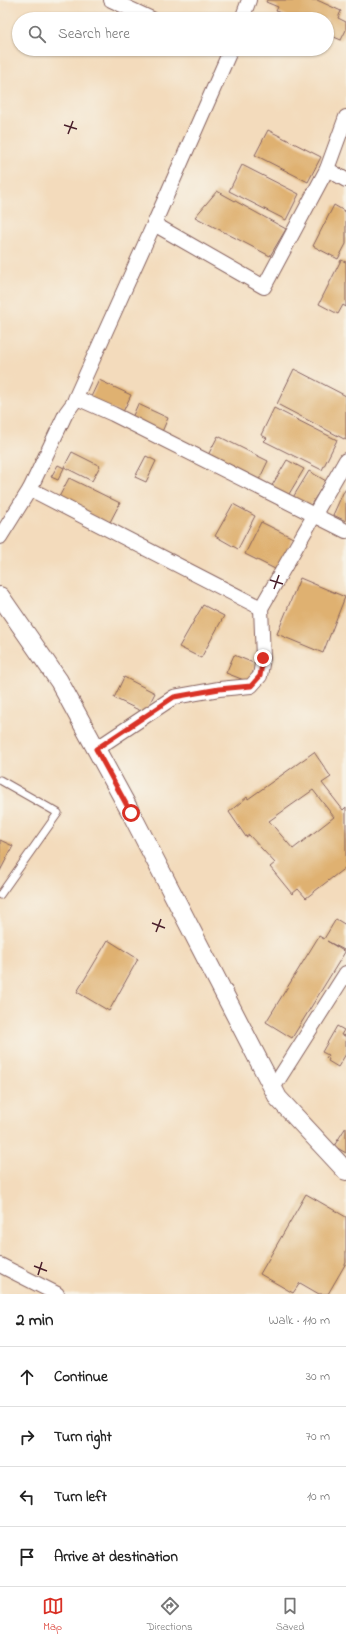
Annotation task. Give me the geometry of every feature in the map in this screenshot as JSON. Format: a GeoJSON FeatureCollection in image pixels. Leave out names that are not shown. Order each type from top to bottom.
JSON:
{"type":"FeatureCollection","features":[{"type":"Feature","properties":{"kind":"street"},"geometry":{"type":"LineString","coordinates":[[111,0],[137,12]]}},
{"type":"Feature","properties":{"kind":"street"},"geometry":{"type":"LineString","coordinates":[[245,12],[249,0]]}},
{"type":"Feature","properties":{"kind":"street"},"geometry":{"type":"LineString","coordinates":[[0,537],[30,490],[66,413],[75,399],[154,224],[224,56]]}},
{"type":"Feature","properties":{"kind":"street"},"geometry":{"type":"LineString","coordinates":[[154,224],[264,287],[327,169],[346,117]]}},
{"type":"Feature","properties":{"kind":"street"},"geometry":{"type":"LineString","coordinates":[[327,169],[346,180]]}},
{"type":"Feature","properties":{"kind":"street"},"geometry":{"type":"LineString","coordinates":[[75,399],[77,398],[113,414],[346,531]]}},
{"type":"Feature","properties":{"kind":"street"},"geometry":{"type":"LineString","coordinates":[[96,749],[174,697],[219,689],[251,686],[260,676],[263,658],[261,608],[346,460]]}},
{"type":"Feature","properties":{"kind":"street"},"geometry":{"type":"LineString","coordinates":[[30,490],[261,608]]}},
{"type":"Feature","properties":{"kind":"street"},"geometry":{"type":"LineString","coordinates":[[0,596],[8,613],[59,681],[131,813],[278,1098],[346,1171]]}},
{"type":"Feature","properties":{"kind":"street"},"geometry":{"type":"LineString","coordinates":[[273,1088],[346,973]]}},
{"type":"Feature","properties":{"kind":"street"},"geometry":{"type":"LineString","coordinates":[[0,1265],[57,1294]]}},
{"type":"Feature","properties":{"kind":"lane"},"geometry":{"type":"LineString","coordinates":[[0,780],[58,813],[0,895]]}},
{"type":"Feature","properties":{"kind":"building"},"geometry":{"type":"Polygon","coordinates":[[[267,0],[317,0],[341,11],[338,18],[346,22],[346,30],[341,40],[334,37],[334,12],[278,12],[276,11],[278,7],[266,2],[267,0]]]}},
{"type":"Feature","properties":{"kind":"building"},"geometry":{"type":"Polygon","coordinates":[[[268,130],[321,157],[308,182],[255,155],[268,130]]]}},
{"type":"Feature","properties":{"kind":"building"},"geometry":{"type":"Polygon","coordinates":[[[242,165],[299,194],[286,220],[229,191],[242,165]]]}},
{"type":"Feature","properties":{"kind":"building"},"geometry":{"type":"Polygon","coordinates":[[[217,191],[286,229],[270,256],[195,217],[217,191]]]}},
{"type":"Feature","properties":{"kind":"building"},"geometry":{"type":"Polygon","coordinates":[[[334,205],[346,212],[346,244],[338,259],[313,246],[334,205]]]}},
{"type":"Feature","properties":{"kind":"building"},"geometry":{"type":"Polygon","coordinates":[[[341,260],[346,262],[346,307],[343,305],[338,314],[319,304],[341,260]]]}},
{"type":"Feature","properties":{"kind":"building"},"geometry":{"type":"Polygon","coordinates":[[[294,369],[346,396],[346,440],[277,404],[294,369]]]}},
{"type":"Feature","properties":{"kind":"building"},"geometry":{"type":"Polygon","coordinates":[[[99,380],[131,395],[122,414],[90,399],[99,380]]]}},
{"type":"Feature","properties":{"kind":"building"},"geometry":{"type":"Polygon","coordinates":[[[138,404],[168,418],[161,434],[131,420],[138,404]]]}},
{"type":"Feature","properties":{"kind":"building"},"geometry":{"type":"Polygon","coordinates":[[[274,408],[337,440],[322,470],[264,441],[267,438],[261,435],[274,408]]]}},
{"type":"Feature","properties":{"kind":"building"},"geometry":{"type":"Polygon","coordinates":[[[218,436],[268,461],[258,482],[207,457],[218,436]]]}},
{"type":"Feature","properties":{"kind":"building"},"geometry":{"type":"Polygon","coordinates":[[[72,452],[100,466],[92,481],[64,467],[72,452]]]}},
{"type":"Feature","properties":{"kind":"building"},"geometry":{"type":"Polygon","coordinates":[[[146,456],[156,461],[146,482],[135,477],[146,456]]]}},
{"type":"Feature","properties":{"kind":"building"},"geometry":{"type":"Polygon","coordinates":[[[287,460],[304,469],[286,499],[270,489],[287,460]]]}},
{"type":"Feature","properties":{"kind":"building"},"geometry":{"type":"Polygon","coordinates":[[[58,465],[64,468],[58,480],[51,477],[58,465]]]}},
{"type":"Feature","properties":{"kind":"building"},"geometry":{"type":"Polygon","coordinates":[[[309,471],[326,481],[308,509],[292,499],[309,471]]]}},
{"type":"Feature","properties":{"kind":"building"},"geometry":{"type":"Polygon","coordinates":[[[69,478],[120,503],[109,524],[58,499],[69,478]]]}},
{"type":"Feature","properties":{"kind":"building"},"geometry":{"type":"Polygon","coordinates":[[[346,489],[346,521],[333,515],[346,489]]]}},
{"type":"Feature","properties":{"kind":"building"},"geometry":{"type":"Polygon","coordinates":[[[233,504],[255,516],[238,549],[215,536],[233,504]]]}},
{"type":"Feature","properties":{"kind":"building"},"geometry":{"type":"Polygon","coordinates":[[[261,522],[293,538],[277,570],[245,554],[261,522]]]}},
{"type":"Feature","properties":{"kind":"building"},"geometry":{"type":"Polygon","coordinates":[[[300,578],[345,597],[323,653],[277,634],[300,578]]]}},
{"type":"Feature","properties":{"kind":"building"},"geometry":{"type":"Polygon","coordinates":[[[203,605],[224,616],[201,658],[179,647],[203,605]]]}},
{"type":"Feature","properties":{"kind":"building"},"geometry":{"type":"Polygon","coordinates":[[[234,655],[256,664],[249,682],[226,673],[234,655]]]}},
{"type":"Feature","properties":{"kind":"building"},"geometry":{"type":"Polygon","coordinates":[[[124,677],[155,693],[145,713],[114,698],[124,677]]]}},
{"type":"Feature","properties":{"kind":"building"},"geometry":{"type":"Polygon","coordinates":[[[314,752],[331,777],[322,783],[343,810],[346,807],[346,867],[306,898],[298,889],[292,894],[270,867],[275,863],[249,835],[246,837],[229,812],[247,797],[248,799],[314,752]],[[313,790],[269,821],[293,849],[334,817],[313,790]]]}},
{"type":"Feature","properties":{"kind":"building"},"geometry":{"type":"Polygon","coordinates":[[[0,840],[13,846],[0,871],[0,840]]]}},
{"type":"Feature","properties":{"kind":"building"},"geometry":{"type":"Polygon","coordinates":[[[336,919],[346,925],[346,951],[327,941],[345,952],[292,1038],[266,1022],[319,936],[324,939],[336,919]]]}},
{"type":"Feature","properties":{"kind":"building"},"geometry":{"type":"Polygon","coordinates":[[[108,940],[138,959],[109,1011],[77,992],[108,940]]]}},
{"type":"Feature","properties":{"kind":"building"},"geometry":{"type":"Polygon","coordinates":[[[337,1026],[344,1030],[341,1035],[345,1036],[346,1034],[346,1054],[338,1067],[328,1061],[329,1059],[326,1058],[328,1055],[322,1052],[337,1026]]]}},
{"type":"Feature","properties":{"kind":"building"},"geometry":{"type":"Polygon","coordinates":[[[346,1127],[346,1153],[334,1146],[346,1127]]]}},
{"type":"Feature","properties":{"kind":"building"},"geometry":{"type":"Polygon","coordinates":[[[306,1194],[346,1217],[346,1263],[328,1294],[319,1294],[300,1283],[293,1293],[260,1274],[306,1194]]]}},
{"type":"Feature","properties":{"kind":"route"},"geometry":{"type":"LineString","coordinates":[[131,813],[96,749],[174,697],[219,689],[251,686],[260,676],[263,658]]}}]}
